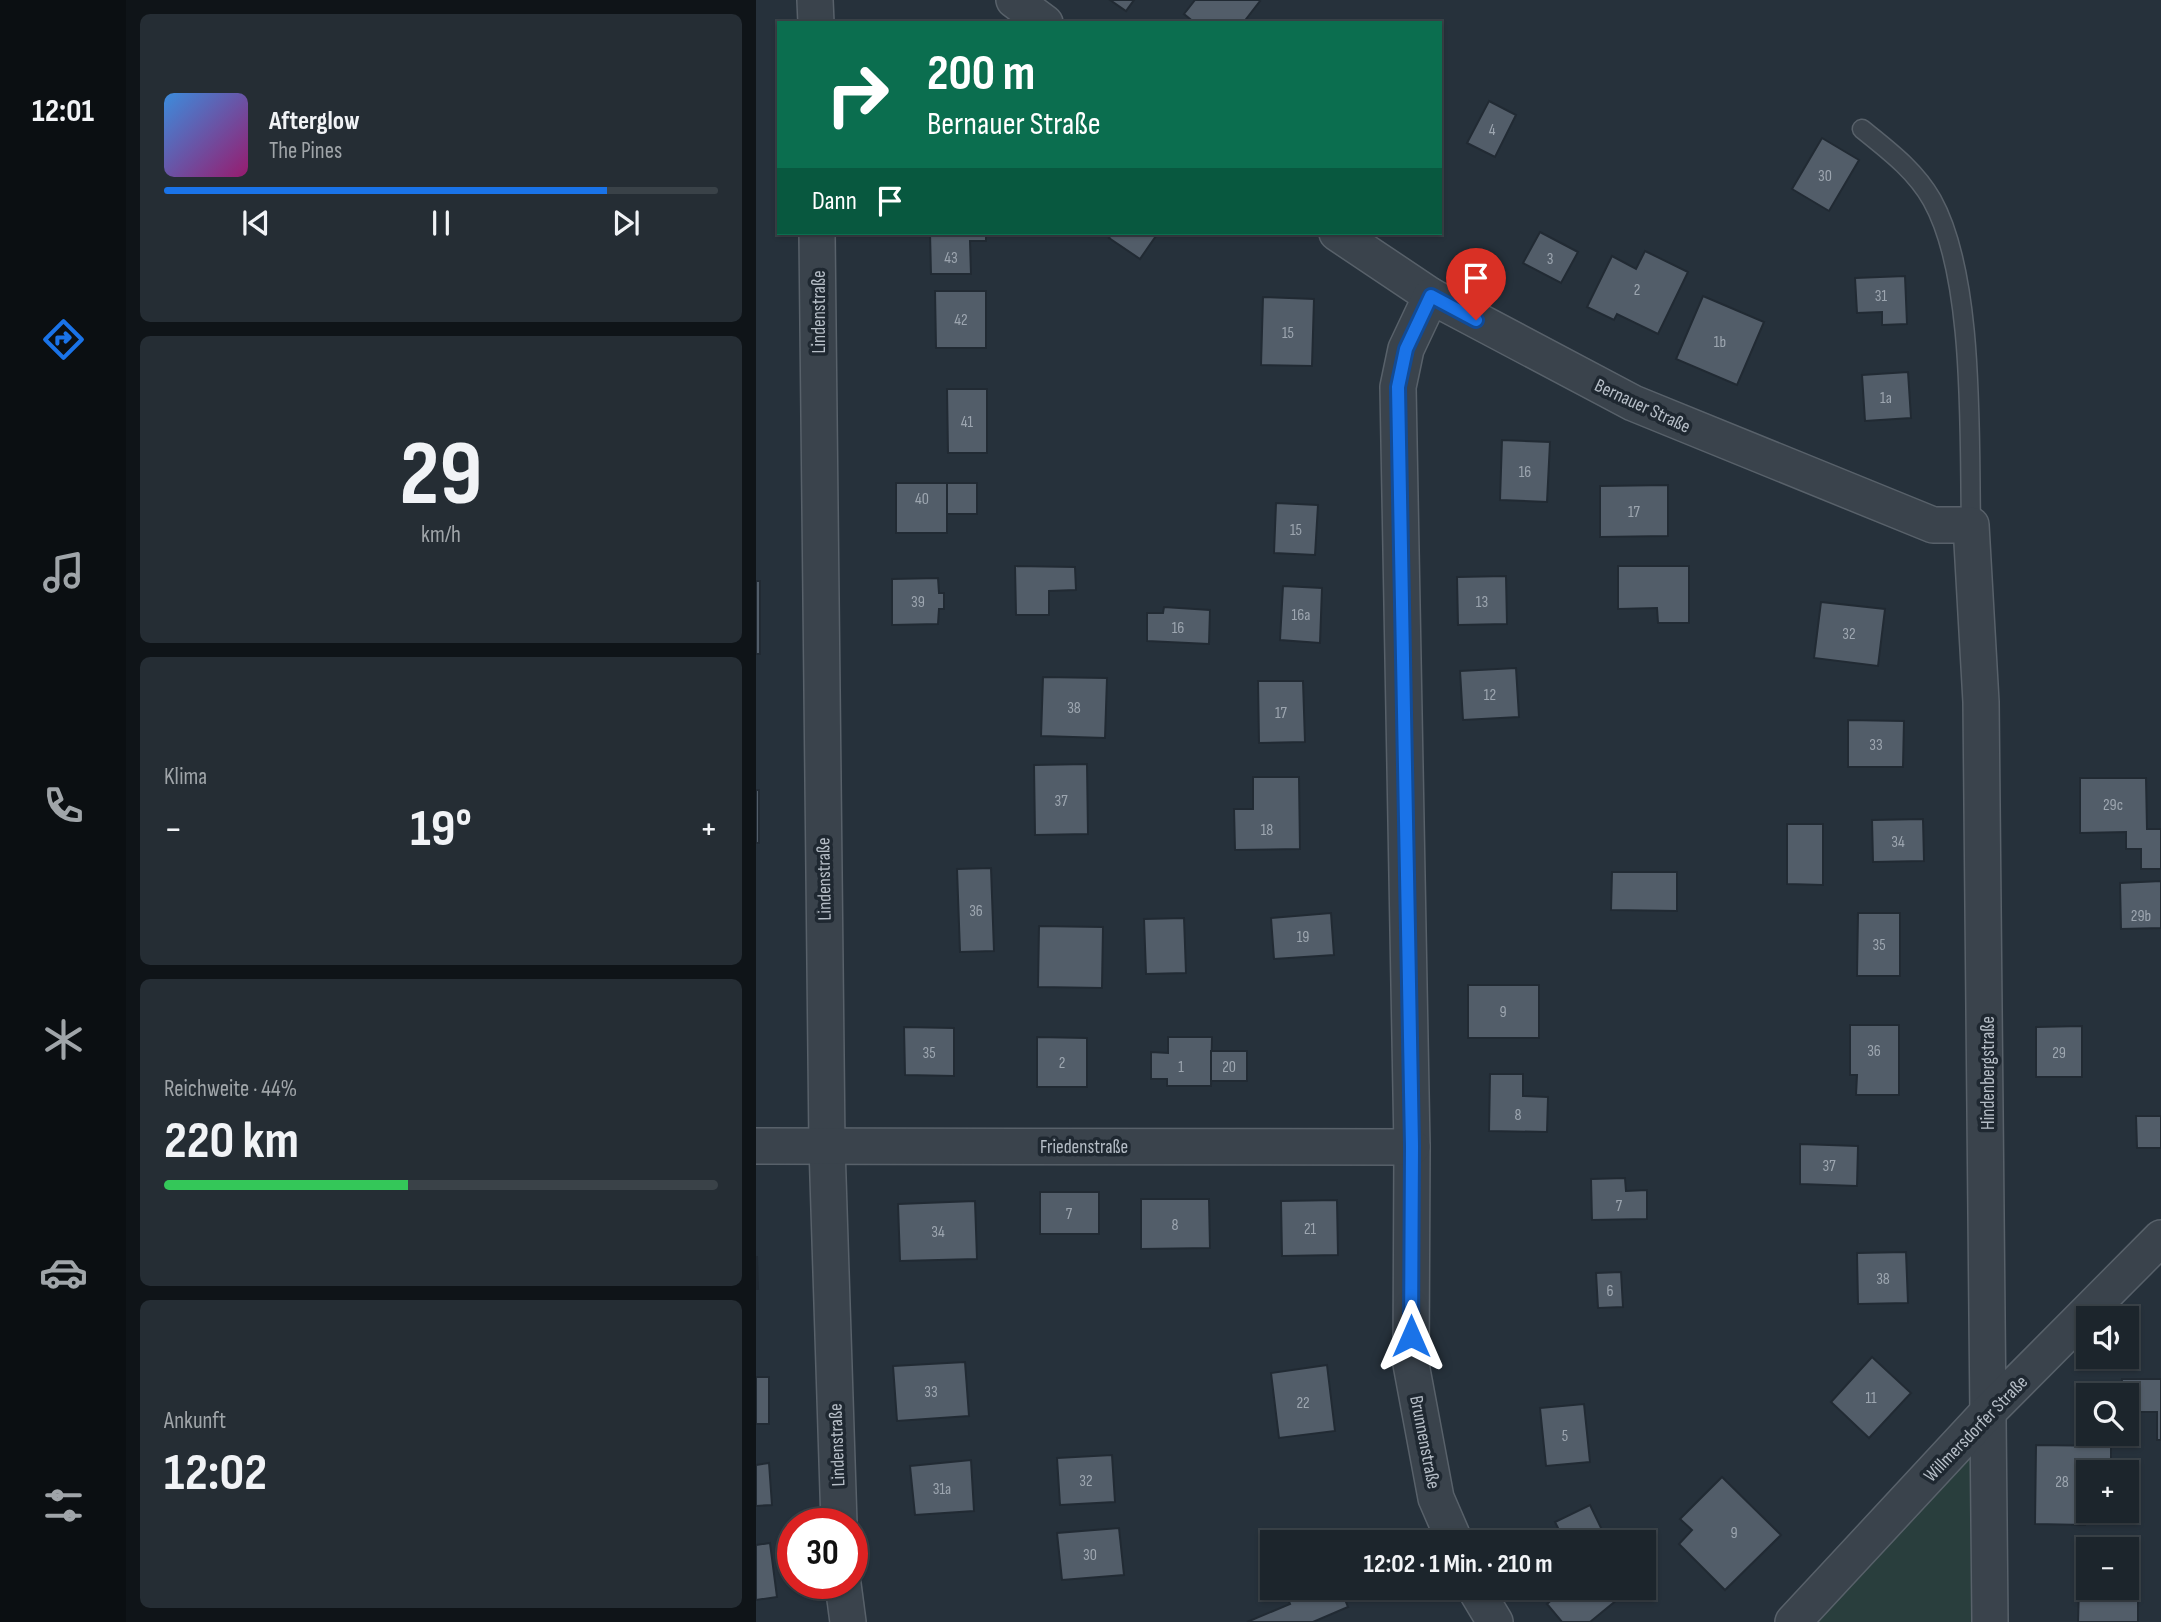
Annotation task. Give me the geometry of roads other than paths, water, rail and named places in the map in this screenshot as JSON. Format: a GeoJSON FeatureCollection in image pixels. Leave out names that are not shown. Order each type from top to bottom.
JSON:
{"type":"FeatureCollection","features":[{"type":"Feature","properties":{"kind":"street"},"geometry":{"type":"LineString","coordinates":[[815,0],[816,21]]}},
{"type":"Feature","properties":{"kind":"street"},"geometry":{"type":"LineString","coordinates":[[1014,0],[1042,21]]}},
{"type":"Feature","properties":{"kind":"street","name":"Lindenstraße"},"geometry":{"type":"LineString","coordinates":[[817,235],[827,1146],[838,1508]]}},
{"type":"Feature","properties":{"kind":"street","name":"Bernauer Straße"},"geometry":{"type":"LineString","coordinates":[[1340,235],[1431,296],[1633,403],[1933,525],[1971,525]]}},
{"type":"Feature","properties":{"kind":"street","name":"Brunnenstraße"},"geometry":{"type":"LineString","coordinates":[[1431,296],[1406,349],[1398,387],[1412,1146],[1411,1364],[1436,1498],[1450,1530]]}},
{"type":"Feature","properties":{"kind":"street","name":"Hindenbergstraße"},"geometry":{"type":"LineString","coordinates":[[1971,525],[1981,716],[1990,1622]]}},
{"type":"Feature","properties":{"kind":"street","name":"Friedenstraße"},"geometry":{"type":"LineString","coordinates":[[756,1146],[1412,1146]]}},
{"type":"Feature","properties":{"kind":"street","name":"Willmersdorfer Straße"},"geometry":{"type":"LineString","coordinates":[[1793,1622],[1989,1411],[2161,1238]]}},
{"type":"Feature","properties":{"kind":"street"},"geometry":{"type":"LineString","coordinates":[[846,1599],[848,1622]]}},
{"type":"Feature","properties":{"kind":"street"},"geometry":{"type":"LineString","coordinates":[[1482,1600],[1495,1622]]}},
{"type":"Feature","properties":{"kind":"lane"},"geometry":{"type":"LineString","coordinates":[[1861,129],[1907,166],[1932,201],[1952,253],[1965,338],[1971,525]]}}]}
